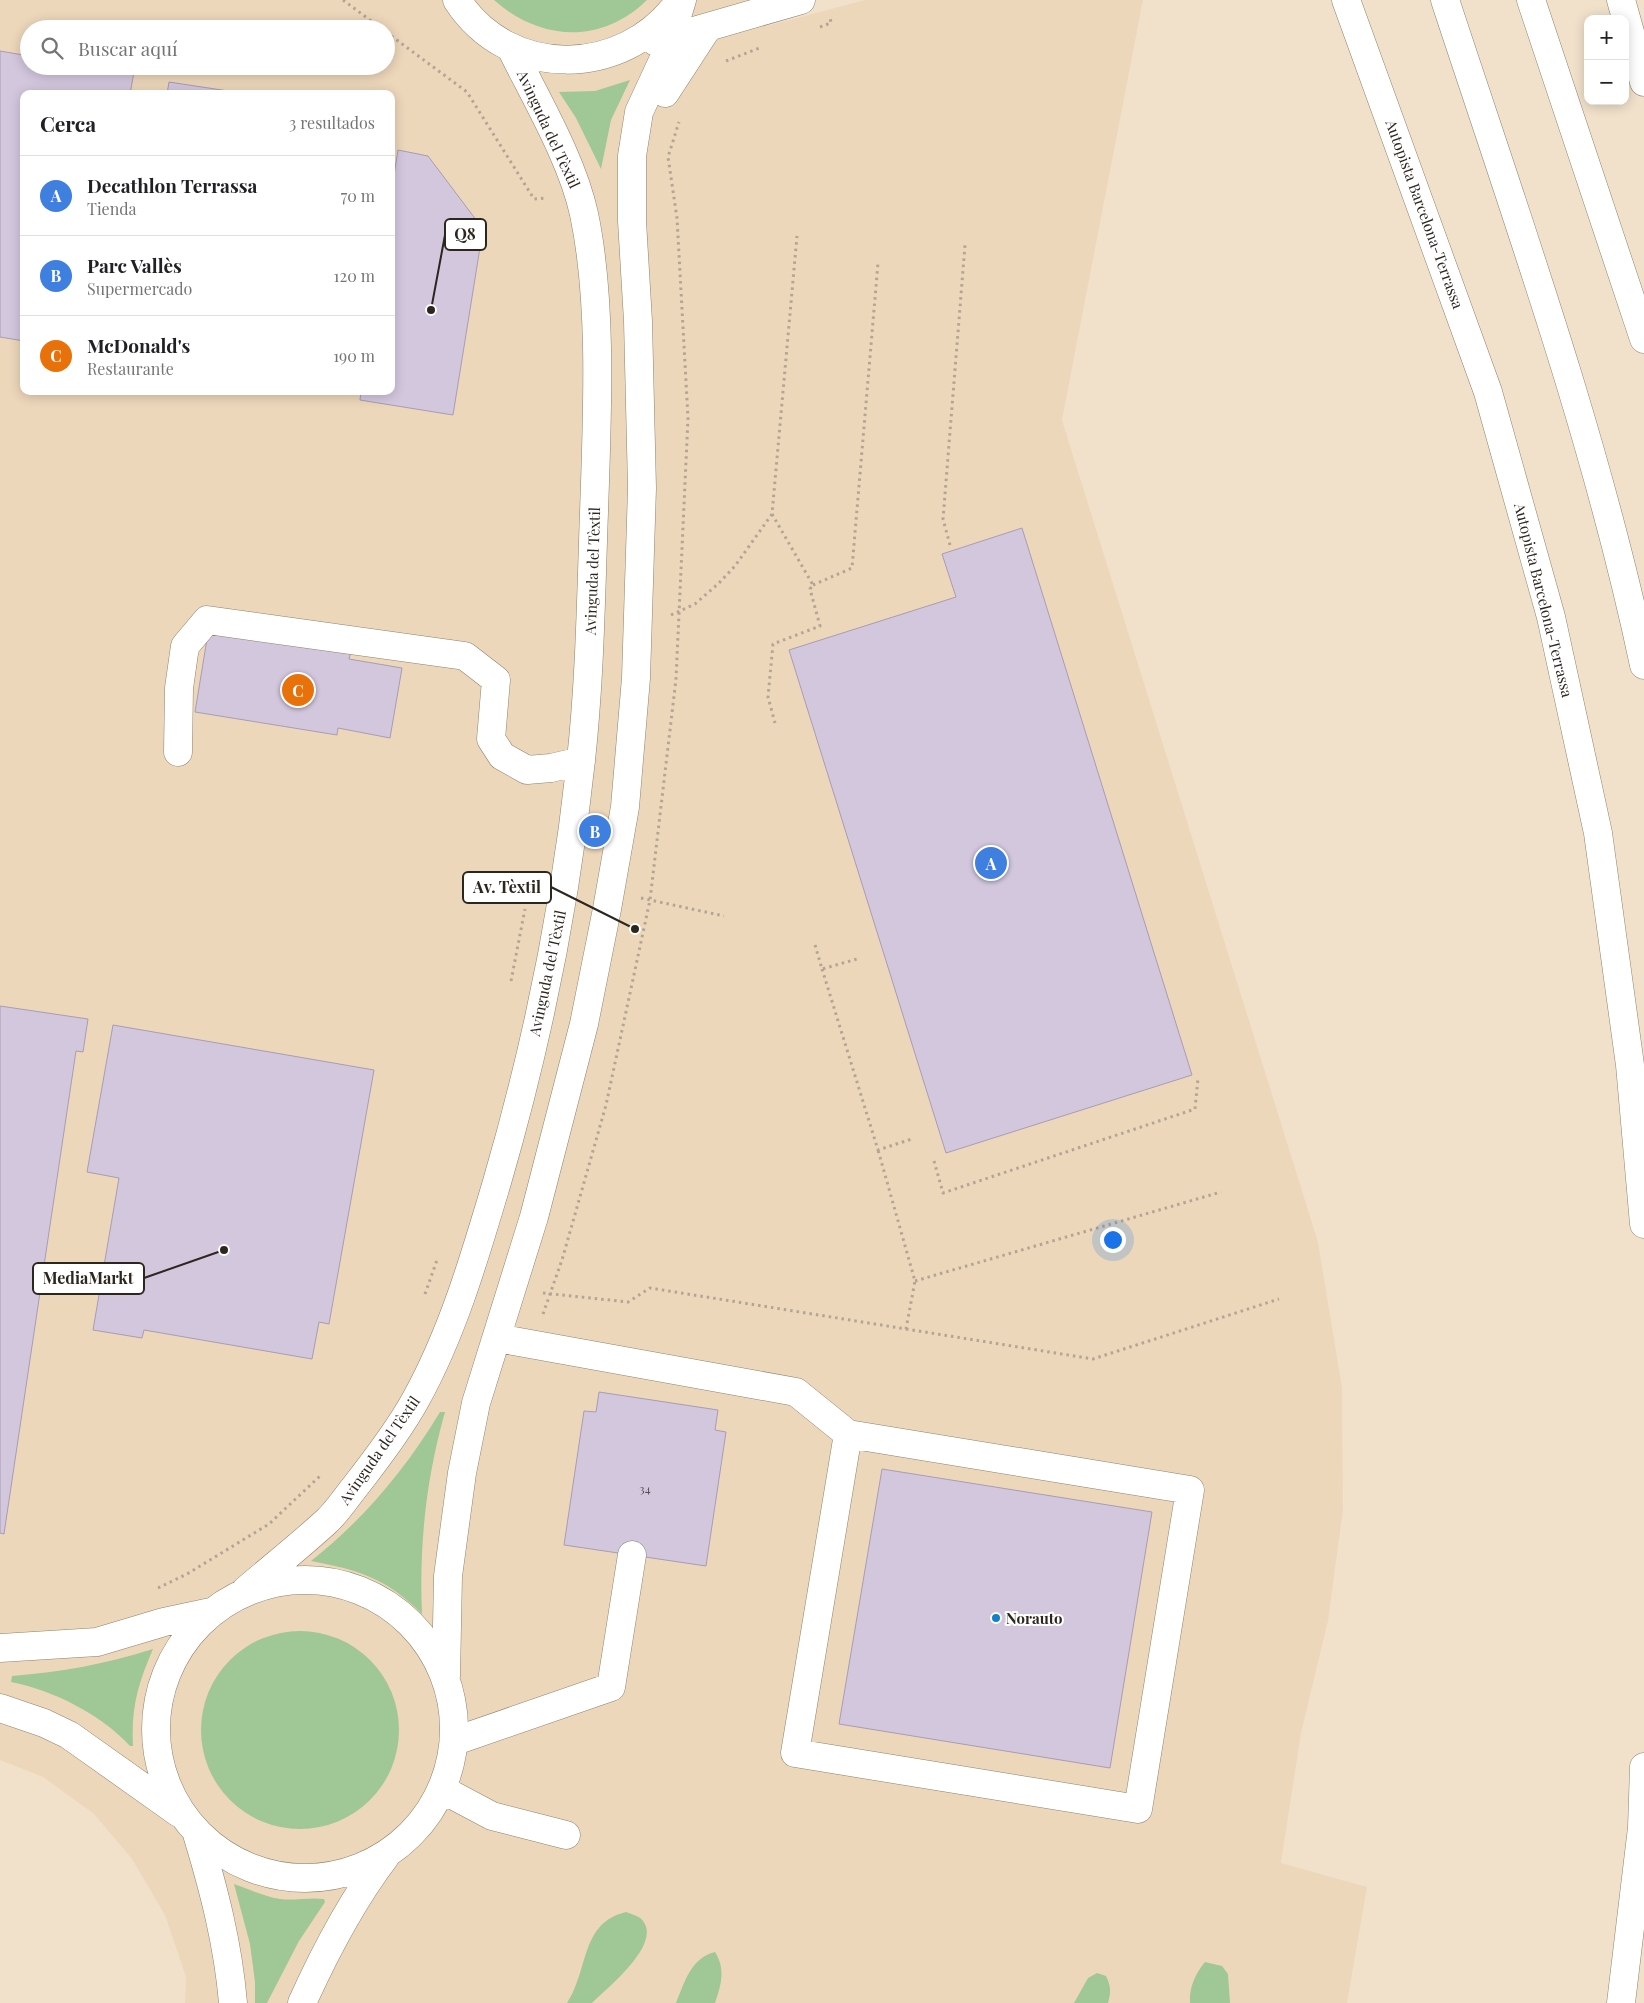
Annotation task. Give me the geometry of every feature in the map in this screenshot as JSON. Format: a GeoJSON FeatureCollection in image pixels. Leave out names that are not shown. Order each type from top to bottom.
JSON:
{"type":"FeatureCollection","features":[{"type":"Feature","properties":{"kind":"main road"},"geometry":{"type":"LineString","coordinates":[[434,0],[462,7],[489,35],[511,48],[547,59],[586,60],[622,49],[670,39],[801,0]]}},
{"type":"Feature","properties":{"kind":"main road"},"geometry":{"type":"LineString","coordinates":[[302,2003],[314,1976],[361,1889],[388,1854],[420,1826],[443,1790],[455,1741],[454,1708],[446,1676],[448,1576],[462,1472],[476,1403],[534,1217],[584,1024],[608,909],[625,807],[636,678],[642,488],[638,321],[632,220],[632,156],[639,112],[665,56],[681,0]]}},
{"type":"Feature","properties":{"kind":"main road"},"geometry":{"type":"LineString","coordinates":[[622,49],[647,36],[668,17],[681,0]]}},
{"type":"Feature","properties":{"kind":"main road","name":"Autopista Barcelona-Terrassa"},"geometry":{"type":"LineString","coordinates":[[1346,0],[1488,392],[1551,617],[1598,833],[1630,1065],[1644,1224]]}},
{"type":"Feature","properties":{"kind":"main road"},"geometry":{"type":"LineString","coordinates":[[1445,0],[1561,352],[1628,590],[1644,665]]}},
{"type":"Feature","properties":{"kind":"main road"},"geometry":{"type":"LineString","coordinates":[[1531,0],[1644,340]]}},
{"type":"Feature","properties":{"kind":"main road"},"geometry":{"type":"LineString","coordinates":[[1621,0],[1644,82]]}},
{"type":"Feature","properties":{"kind":"main road"},"geometry":{"type":"LineString","coordinates":[[635,139],[648,126],[679,69],[708,27]]}},
{"type":"Feature","properties":{"kind":"main road","name":"Avinguda del Tèxtil"},"geometry":{"type":"LineString","coordinates":[[246,1590],[331,1517],[371,1466],[416,1400],[445,1336],[479,1244],[513,1128],[555,942],[570,851],[581,761],[589,645],[595,481],[596,351],[589,244],[578,194],[570,170],[511,48]]}},
{"type":"Feature","properties":{"kind":"main road"},"geometry":{"type":"LineString","coordinates":[[178,752],[179,688],[185,646],[207,620],[465,656],[496,680],[491,740],[502,756],[527,770],[551,768],[581,761]]}},
{"type":"Feature","properties":{"kind":"main road"},"geometry":{"type":"LineString","coordinates":[[497,1338],[796,1392],[848,1434],[1190,1490],[1138,1809],[795,1753],[848,1434]]}},
{"type":"Feature","properties":{"kind":"main road"},"geometry":{"type":"LineString","coordinates":[[455,1741],[611,1687],[632,1555]]}},
{"type":"Feature","properties":{"kind":"main road"},"geometry":{"type":"LineString","coordinates":[[233,2003],[229,1959],[216,1897],[189,1824],[161,1774],[155,1730],[162,1685],[181,1645],[211,1612],[246,1590],[293,1578],[342,1583],[386,1601],[422,1634],[446,1676]]}},
{"type":"Feature","properties":{"kind":"main road"},"geometry":{"type":"LineString","coordinates":[[0,1648],[97,1642],[164,1622],[211,1612]]}},
{"type":"Feature","properties":{"kind":"main road"},"geometry":{"type":"LineString","coordinates":[[0,1708],[44,1723],[69,1735],[189,1824],[239,1864],[289,1879],[341,1876],[388,1854]]}},
{"type":"Feature","properties":{"kind":"main road"},"geometry":{"type":"LineString","coordinates":[[1621,2003],[1642,1828],[1644,1767]]}},
{"type":"Feature","properties":{"kind":"main road"},"geometry":{"type":"LineString","coordinates":[[443,1790],[492,1816],[566,1835]]}},
{"type":"Feature","properties":{"kind":"path"},"geometry":{"type":"LineString","coordinates":[[343,0],[370,20]]}},
{"type":"Feature","properties":{"kind":"path"},"geometry":{"type":"LineString","coordinates":[[395,39],[467,92],[534,199],[578,194]]}},
{"type":"Feature","properties":{"kind":"path"},"geometry":{"type":"LineString","coordinates":[[668,617],[695,604],[719,583],[735,566],[772,514],[796,236]]}},
{"type":"Feature","properties":{"kind":"path"},"geometry":{"type":"LineString","coordinates":[[950,545],[943,519],[964,245]]}},
{"type":"Feature","properties":{"kind":"path"},"geometry":{"type":"LineString","coordinates":[[775,723],[768,697],[773,644],[820,626],[810,589],[813,585],[852,568],[878,263]]}},
{"type":"Feature","properties":{"kind":"path"},"geometry":{"type":"LineString","coordinates":[[772,514],[813,585]]}},
{"type":"Feature","properties":{"kind":"path"},"geometry":{"type":"LineString","coordinates":[[510,989],[526,902]]}},
{"type":"Feature","properties":{"kind":"path"},"geometry":{"type":"LineString","coordinates":[[815,945],[878,1150],[915,1281],[906,1329]]}},
{"type":"Feature","properties":{"kind":"path"},"geometry":{"type":"LineString","coordinates":[[822,969],[857,958]]}},
{"type":"Feature","properties":{"kind":"path"},"geometry":{"type":"LineString","coordinates":[[934,1162],[943,1193],[1195,1109],[1198,1079]]}},
{"type":"Feature","properties":{"kind":"path"},"geometry":{"type":"LineString","coordinates":[[878,1150],[912,1139]]}},
{"type":"Feature","properties":{"kind":"path"},"geometry":{"type":"LineString","coordinates":[[915,1281],[1221,1192]]}},
{"type":"Feature","properties":{"kind":"path"},"geometry":{"type":"LineString","coordinates":[[422,1303],[438,1258]]}},
{"type":"Feature","properties":{"kind":"path"},"geometry":{"type":"LineString","coordinates":[[535,1293],[628,1302],[650,1288],[1093,1359],[1278,1298]]}},
{"type":"Feature","properties":{"kind":"shaded area"},"geometry":{"type":"Polygon","coordinates":[[[0,0],[773,0],[767,26],[865,0],[1143,0],[1062,420],[1318,1242],[1342,1388],[1343,1510],[1328,1621],[1301,1733],[1281,1863],[1367,1887],[1347,2003],[185,2003],[186,1977],[165,1915],[132,1859],[94,1814],[43,1777],[0,1760],[0,0]]]}},
{"type":"Feature","properties":{"kind":"green space"},"geometry":{"type":"Polygon","coordinates":[[[494,0],[647,0],[629,15],[610,25],[591,31],[570,32],[550,30],[531,24],[512,14],[494,0]]]}},
{"type":"Feature","properties":{"kind":"green space"},"geometry":{"type":"Polygon","coordinates":[[[630,80],[611,120],[601,169],[576,118],[559,92],[595,91],[630,80]]]}},
{"type":"Feature","properties":{"kind":"green space"},"geometry":{"type":"Polygon","coordinates":[[[440,1412],[445,1412],[433,1462],[425,1512],[421,1588],[422,1614],[396,1592],[371,1577],[344,1568],[311,1561],[349,1528],[382,1493],[413,1454],[440,1412]]]}},
{"type":"Feature","properties":{"kind":"green space"},"geometry":{"type":"Polygon","coordinates":[[[300,1631],[319,1633],[338,1639],[355,1648],[370,1660],[382,1675],[391,1692],[397,1711],[399,1730],[397,1749],[391,1768],[382,1785],[370,1800],[355,1812],[338,1821],[319,1827],[300,1829],[281,1827],[262,1821],[245,1812],[230,1800],[218,1785],[209,1768],[203,1749],[201,1730],[203,1711],[209,1692],[218,1675],[230,1660],[245,1648],[262,1639],[281,1633],[300,1631]]]}},
{"type":"Feature","properties":{"kind":"green space"},"geometry":{"type":"Polygon","coordinates":[[[153,1649],[143,1673],[134,1707],[133,1746],[130,1746],[106,1724],[76,1705],[43,1691],[11,1682],[12,1676],[83,1667],[153,1649]]]}},
{"type":"Feature","properties":{"kind":"green space"},"geometry":{"type":"Polygon","coordinates":[[[234,1884],[280,1899],[324,1899],[325,1902],[299,1941],[267,2003],[255,2003],[255,1982],[250,1944],[234,1884]]]}},
{"type":"Feature","properties":{"kind":"green space"},"geometry":{"type":"Polygon","coordinates":[[[626,1912],[642,1919],[647,1931],[645,1942],[639,1954],[630,1966],[592,2003],[567,2003],[574,1990],[593,1937],[600,1926],[611,1918],[626,1912]]]}},
{"type":"Feature","properties":{"kind":"green space"},"geometry":{"type":"Polygon","coordinates":[[[715,1952],[720,1965],[721,1983],[715,2003],[676,2003],[694,1965],[700,1959],[715,1952]]]}},
{"type":"Feature","properties":{"kind":"green space"},"geometry":{"type":"Polygon","coordinates":[[[1205,1962],[1222,1966],[1228,1974],[1230,2003],[1190,2003],[1193,1981],[1205,1962]]]}},
{"type":"Feature","properties":{"kind":"green space"},"geometry":{"type":"Polygon","coordinates":[[[1097,1973],[1106,1976],[1108,1980],[1110,1996],[1108,2003],[1074,2003],[1088,1978],[1097,1973]]]}},
{"type":"Feature","properties":{"kind":"building"},"geometry":{"type":"Polygon","coordinates":[[[0,51],[20,54],[20,75],[133,75],[131,90],[20,90],[20,340],[0,337],[0,51]]]}},
{"type":"Feature","properties":{"kind":"building"},"geometry":{"type":"Polygon","coordinates":[[[169,82],[222,90],[168,90],[169,82]]]}},
{"type":"Feature","properties":{"kind":"building"},"geometry":{"type":"Polygon","coordinates":[[[398,150],[428,156],[483,229],[453,415],[360,400],[361,395],[395,395],[395,169],[398,150]]]}},
{"type":"Feature","properties":{"kind":"building"},"geometry":{"type":"Polygon","coordinates":[[[1022,528],[1192,1075],[946,1153],[789,650],[956,597],[942,554],[1022,528]]]}},
{"type":"Feature","properties":{"kind":"building"},"geometry":{"type":"Polygon","coordinates":[[[209,627],[351,651],[349,659],[402,668],[390,738],[338,728],[337,735],[195,712],[209,627]]]}},
{"type":"Feature","properties":{"kind":"building"},"geometry":{"type":"Polygon","coordinates":[[[0,1006],[88,1019],[83,1052],[76,1051],[4,1534],[0,1533],[0,1006]]]}},
{"type":"Feature","properties":{"kind":"building"},"geometry":{"type":"Polygon","coordinates":[[[113,1025],[374,1070],[329,1324],[319,1322],[312,1359],[144,1330],[142,1338],[93,1330],[119,1178],[87,1172],[113,1025]]]}},
{"type":"Feature","properties":{"kind":"building"},"geometry":{"type":"Polygon","coordinates":[[[599,1392],[718,1410],[715,1430],[726,1432],[706,1566],[564,1545],[584,1411],[596,1412],[599,1392]]]}},
{"type":"Feature","properties":{"kind":"building","name":"Norauto"},"geometry":{"type":"Polygon","coordinates":[[[882,1469],[1152,1512],[1110,1768],[839,1724],[882,1469]]]}},
{"type":"Feature","properties":{"kind":"place","name":"Q8"},"geometry":{"type":"Point","coordinates":[431,310]}},
{"type":"Feature","properties":{"kind":"place","name":"McDonald's"},"geometry":{"type":"Point","coordinates":[298,690]}},
{"type":"Feature","properties":{"kind":"place","name":"Parc Vallès"},"geometry":{"type":"Point","coordinates":[595,831]}},
{"type":"Feature","properties":{"kind":"place","name":"Decathlon Terrassa"},"geometry":{"type":"Point","coordinates":[991,863]}},
{"type":"Feature","properties":{"kind":"place","name":"Av. Tèxtil"},"geometry":{"type":"Point","coordinates":[635,929]}},
{"type":"Feature","properties":{"kind":"place","name":"MediaMarkt"},"geometry":{"type":"Point","coordinates":[224,1250]}},
{"type":"Feature","properties":{"kind":"place","name":"Norauto"},"geometry":{"type":"Point","coordinates":[996,1618]}}]}
